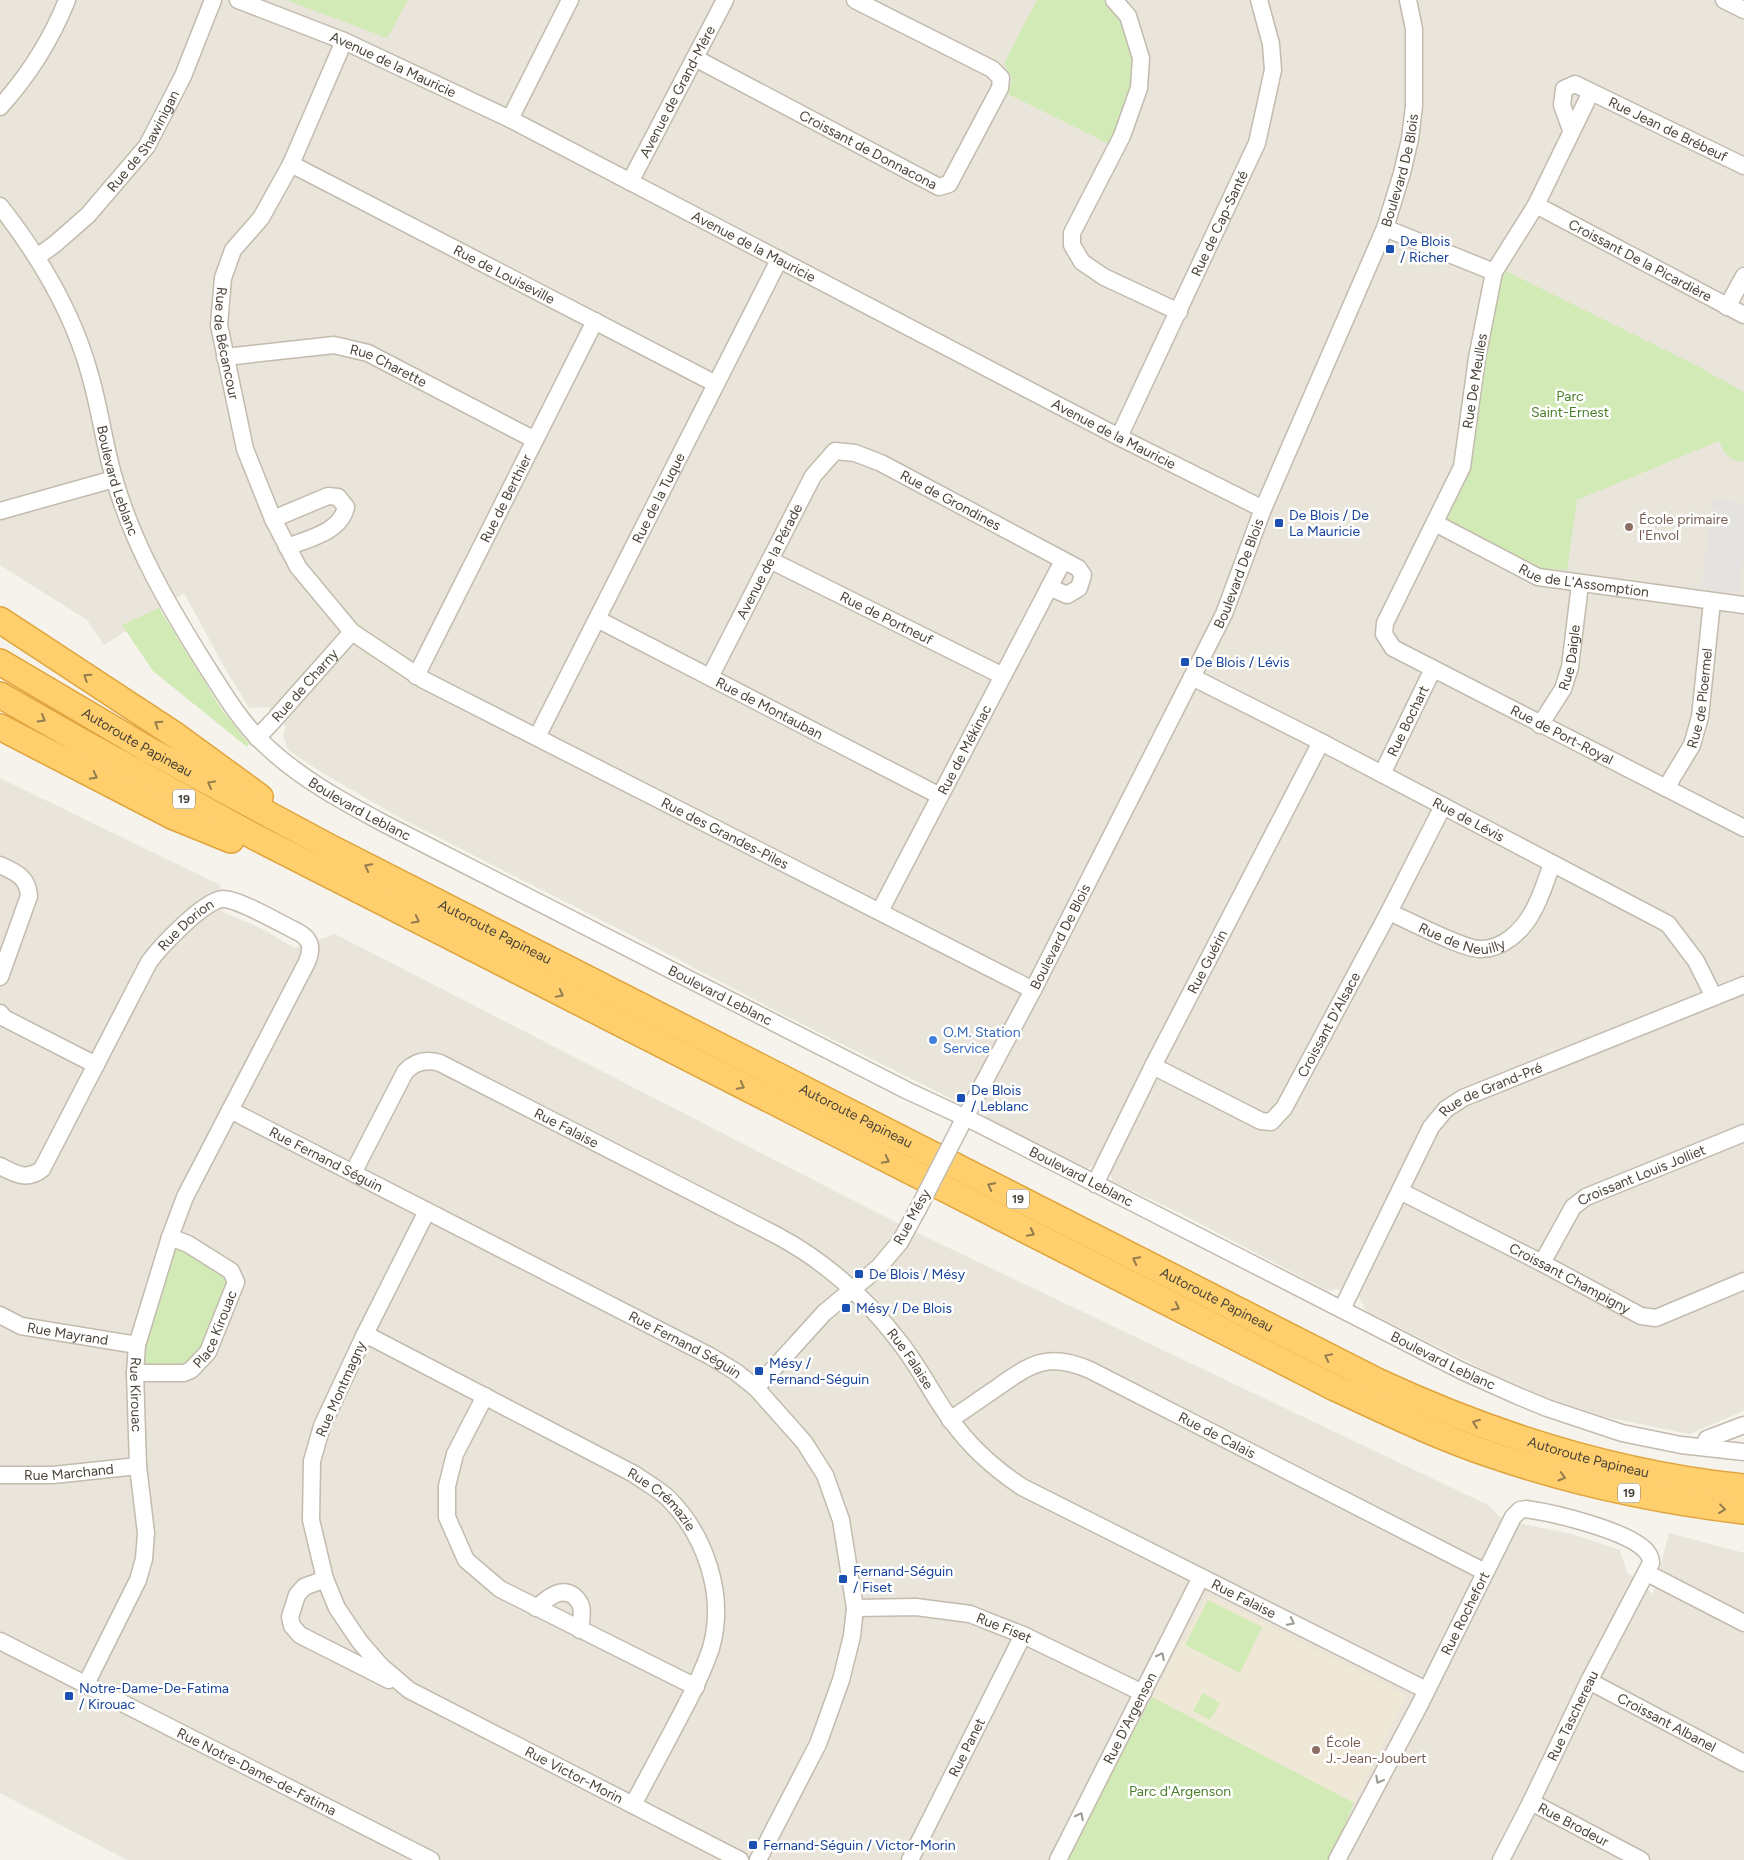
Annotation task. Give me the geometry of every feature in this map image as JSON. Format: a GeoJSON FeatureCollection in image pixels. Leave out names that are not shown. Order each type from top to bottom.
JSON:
{"type":"FeatureCollection","features":[{"type":"Feature","properties":{"kind":"highway"},"geometry":{"type":"LineString","coordinates":[[0,620],[188,744],[331,848]]}},
{"type":"Feature","properties":{"kind":"highway","name":"Autoroute Papineau"},"geometry":{"type":"LineString","coordinates":[[0,662],[149,750],[331,848],[1318,1352],[1402,1392],[1496,1431],[1568,1453],[1660,1475],[1744,1487]]}},
{"type":"Feature","properties":{"kind":"highway","name":"Autoroute Papineau"},"geometry":{"type":"LineString","coordinates":[[0,695],[204,810],[372,898],[1259,1350],[1405,1421],[1492,1455],[1575,1480],[1672,1502],[1744,1512]]}},
{"type":"Feature","properties":{"kind":"highway"},"geometry":{"type":"LineString","coordinates":[[0,727],[174,817],[372,898]]}},
{"type":"Feature","properties":{"kind":"street"},"geometry":{"type":"LineString","coordinates":[[0,107],[36,61],[54,29],[67,0]]}},
{"type":"Feature","properties":{"kind":"street","name":"Rue de Shawinigan"},"geometry":{"type":"LineString","coordinates":[[37,257],[88,215],[147,146],[183,76],[213,0]]}},
{"type":"Feature","properties":{"kind":"street","name":"Avenue de la Mauricie"},"geometry":{"type":"LineString","coordinates":[[238,0],[344,41],[510,119],[1120,437],[1263,509]]}},
{"type":"Feature","properties":{"kind":"street"},"geometry":{"type":"LineString","coordinates":[[510,119],[570,0]]}},
{"type":"Feature","properties":{"kind":"street","name":"Avenue de Grand-Mère"},"geometry":{"type":"LineString","coordinates":[[630,182],[725,0]]}},
{"type":"Feature","properties":{"kind":"street","name":"Croissant de Donnacona"},"geometry":{"type":"LineString","coordinates":[[695,58],[938,187],[949,184],[1000,88],[1002,78],[992,69],[855,0]]}},
{"type":"Feature","properties":{"kind":"street"},"geometry":{"type":"LineString","coordinates":[[1114,0],[1128,16],[1141,58],[1139,88],[1122,136],[1072,233],[1072,245],[1082,262],[1104,277],[1179,312]]}},
{"type":"Feature","properties":{"kind":"street","name":"Rue de Cap-Santé"},"geometry":{"type":"LineString","coordinates":[[1120,437],[1258,143],[1273,70],[1271,44],[1259,0]]}},
{"type":"Feature","properties":{"kind":"street","name":"Boulevard De Blois"},"geometry":{"type":"LineString","coordinates":[[962,1122],[1033,990],[1224,614],[1263,509],[1385,228],[1402,173],[1410,139],[1414,106],[1414,28],[1408,0]]}},
{"type":"Feature","properties":{"kind":"street"},"geometry":{"type":"LineString","coordinates":[[1724,0],[1744,10]]}},
{"type":"Feature","properties":{"kind":"street","name":"Rue de Bécancour"},"geometry":{"type":"LineString","coordinates":[[344,41],[291,164],[262,218],[233,250],[223,278],[219,326],[245,449],[273,519],[298,567],[352,632],[416,676]]}},
{"type":"Feature","properties":{"kind":"street"},"geometry":{"type":"LineString","coordinates":[[1571,130],[1562,105],[1564,89],[1576,84],[1591,92]]}},
{"type":"Feature","properties":{"kind":"street","name":"Rue De Meulles"},"geometry":{"type":"LineString","coordinates":[[1384,634],[1385,623],[1462,467],[1477,358],[1494,272],[1536,205],[1591,92]]}},
{"type":"Feature","properties":{"kind":"street","name":"Rue Jean de Brébeuf"},"geometry":{"type":"LineString","coordinates":[[1591,92],[1744,166]]}},
{"type":"Feature","properties":{"kind":"street","name":"Rue de Louiseville"},"geometry":{"type":"LineString","coordinates":[[291,164],[716,384]]}},
{"type":"Feature","properties":{"kind":"street","name":"Croissant De la Picardière"},"geometry":{"type":"LineString","coordinates":[[1536,205],[1744,315]]}},
{"type":"Feature","properties":{"kind":"street","name":"Boulevard Leblanc"},"geometry":{"type":"LineString","coordinates":[[0,206],[37,257],[58,293],[82,347],[92,381],[114,479],[133,533],[157,583],[231,705],[244,723],[257,738],[310,781],[343,802],[908,1091],[962,1122],[1095,1184],[1462,1371],[1547,1408],[1616,1431],[1662,1442],[1744,1452]]}},
{"type":"Feature","properties":{"kind":"street"},"geometry":{"type":"LineString","coordinates":[[1385,228],[1494,272]]}},
{"type":"Feature","properties":{"kind":"street","name":"Rue de la Tuque"},"geometry":{"type":"LineString","coordinates":[[537,737],[779,260]]}},
{"type":"Feature","properties":{"kind":"street"},"geometry":{"type":"LineString","coordinates":[[1727,306],[1744,276]]}},
{"type":"Feature","properties":{"kind":"street","name":"Rue de Berthier"},"geometry":{"type":"LineString","coordinates":[[416,676],[595,321]]}},
{"type":"Feature","properties":{"kind":"street","name":"Rue Charette"},"geometry":{"type":"LineString","coordinates":[[226,357],[334,346],[368,353],[535,440]]}},
{"type":"Feature","properties":{"kind":"street","name":"Avenue de la Pérade"},"geometry":{"type":"LineString","coordinates":[[710,677],[813,476],[835,451]]}},
{"type":"Feature","properties":{"kind":"street","name":"Rue de Grondines"},"geometry":{"type":"LineString","coordinates":[[835,451],[855,453],[881,463],[1063,561]]}},
{"type":"Feature","properties":{"kind":"street"},"geometry":{"type":"LineString","coordinates":[[0,511],[114,479]]}},
{"type":"Feature","properties":{"kind":"street"},"geometry":{"type":"LineString","coordinates":[[273,519],[328,496],[338,498],[346,507],[344,516],[331,529],[287,547]]}},
{"type":"Feature","properties":{"kind":"street","name":"Rue de L'Assomption"},"geometry":{"type":"LineString","coordinates":[[1435,523],[1538,578],[1744,606]]}},
{"type":"Feature","properties":{"kind":"street","name":"Rue de Portneuf"},"geometry":{"type":"LineString","coordinates":[[770,560],[1003,676]]}},
{"type":"Feature","properties":{"kind":"street"},"geometry":{"type":"LineString","coordinates":[[1049,587],[1067,595],[1079,588],[1083,575],[1078,568],[1063,561]]}},
{"type":"Feature","properties":{"kind":"street","name":"Rue de Mékinac"},"geometry":{"type":"LineString","coordinates":[[880,912],[1063,561]]}},
{"type":"Feature","properties":{"kind":"street","name":"Rue Daigle"},"geometry":{"type":"LineString","coordinates":[[1540,725],[1563,690],[1570,667],[1580,584]]}},
{"type":"Feature","properties":{"kind":"street","name":"Rue de Ploermel"},"geometry":{"type":"LineString","coordinates":[[1666,788],[1692,746],[1700,717],[1712,602]]}},
{"type":"Feature","properties":{"kind":"street","name":"Rue de Montauban"},"geometry":{"type":"LineString","coordinates":[[598,620],[940,796]]}},
{"type":"Feature","properties":{"kind":"street","name":"Rue de Charny"},"geometry":{"type":"LineString","coordinates":[[257,738],[352,632]]}},
{"type":"Feature","properties":{"kind":"street","name":"Rue de Port-Royal"},"geometry":{"type":"LineString","coordinates":[[1384,634],[1392,648],[1744,828]]}},
{"type":"Feature","properties":{"kind":"street","name":"Rue Bochart"},"geometry":{"type":"LineString","coordinates":[[1382,774],[1433,669]]}},
{"type":"Feature","properties":{"kind":"street","name":"Rue des Grandes-Piles"},"geometry":{"type":"LineString","coordinates":[[416,676],[1033,990]]}},
{"type":"Feature","properties":{"kind":"street","name":"Rue de Lévis"},"geometry":{"type":"LineString","coordinates":[[1192,676],[1668,924],[1696,961],[1714,998]]}},
{"type":"Feature","properties":{"kind":"street","name":"Rue Guérin"},"geometry":{"type":"LineString","coordinates":[[1095,1184],[1153,1066],[1321,742]]}},
{"type":"Feature","properties":{"kind":"street","name":"Croissant D'Alsace"},"geometry":{"type":"LineString","coordinates":[[1153,1066],[1261,1121],[1271,1122],[1284,1108],[1389,912],[1443,806]]}},
{"type":"Feature","properties":{"kind":"street","name":"Rue de Neuilly"},"geometry":{"type":"LineString","coordinates":[[1389,912],[1466,946],[1481,950],[1500,945],[1518,933],[1532,913],[1552,864]]}},
{"type":"Feature","properties":{"kind":"street"},"geometry":{"type":"LineString","coordinates":[[0,865],[24,879],[29,896],[0,977]]}},
{"type":"Feature","properties":{"kind":"street","name":"Rue Dorion"},"geometry":{"type":"LineString","coordinates":[[0,1166],[22,1176],[32,1176],[42,1169],[154,955],[207,905],[218,899],[232,900],[303,935],[311,947],[307,962],[230,1110]]}},
{"type":"Feature","properties":{"kind":"street","name":"Rue de Grand-Pré"},"geometry":{"type":"LineString","coordinates":[[1342,1309],[1432,1127],[1446,1109],[1463,1098],[1744,985]]}},
{"type":"Feature","properties":{"kind":"street"},"geometry":{"type":"LineString","coordinates":[[0,1013],[4,1018],[96,1065]]}},
{"type":"Feature","properties":{"kind":"street","name":"Rue Falaise"},"geometry":{"type":"LineString","coordinates":[[353,1174],[405,1072],[409,1067],[420,1062],[434,1061],[613,1150],[789,1242],[816,1260],[869,1307],[901,1344],[950,1420],[968,1442],[988,1462],[1022,1487],[1426,1690]]}},
{"type":"Feature","properties":{"kind":"street","name":"Rue Fernand Séguin"},"geometry":{"type":"LineString","coordinates":[[230,1110],[697,1349],[730,1368],[756,1388],[804,1442],[825,1475],[841,1520],[855,1608],[852,1636],[841,1680],[818,1744],[758,1860]]}},
{"type":"Feature","properties":{"kind":"street","name":"Rue Kirouac"},"geometry":{"type":"LineString","coordinates":[[86,1684],[138,1580],[144,1559],[146,1533],[138,1466],[135,1373],[137,1345],[170,1236],[185,1197],[230,1110]]}},
{"type":"Feature","properties":{"kind":"street","name":"Rue Mésy"},"geometry":{"type":"LineString","coordinates":[[756,1388],[824,1313],[879,1267],[893,1251],[918,1209],[962,1122]]}},
{"type":"Feature","properties":{"kind":"street","name":"Croissant Louis Jolliet"},"geometry":{"type":"LineString","coordinates":[[1542,1263],[1573,1207],[1586,1197],[1744,1133]]}},
{"type":"Feature","properties":{"kind":"street","name":"Croissant Champigny"},"geometry":{"type":"LineString","coordinates":[[1400,1191],[1641,1316],[1656,1318],[1744,1281]]}},
{"type":"Feature","properties":{"kind":"street","name":"Rue Montmagny"},"geometry":{"type":"LineString","coordinates":[[325,1579],[312,1520],[312,1461],[322,1426],[365,1334],[427,1211]]}},
{"type":"Feature","properties":{"kind":"street","name":"Place Kirouac"},"geometry":{"type":"LineString","coordinates":[[135,1373],[184,1372],[190,1370],[208,1352],[236,1282],[231,1271],[188,1244],[170,1236]]}},
{"type":"Feature","properties":{"kind":"street","name":"Rue Mayrand"},"geometry":{"type":"LineString","coordinates":[[0,1315],[21,1326],[137,1345]]}},
{"type":"Feature","properties":{"kind":"street","name":"Rue Crémazie"},"geometry":{"type":"LineString","coordinates":[[365,1334],[634,1474],[667,1497],[688,1523],[703,1547],[714,1584],[716,1616],[711,1647],[696,1687],[633,1805]]}},
{"type":"Feature","properties":{"kind":"street","name":"Rue de Calais"},"geometry":{"type":"LineString","coordinates":[[950,1420],[1030,1366],[1046,1361],[1071,1363],[1090,1370],[1485,1572]]}},
{"type":"Feature","properties":{"kind":"street"},"geometry":{"type":"LineString","coordinates":[[485,1396],[455,1454],[447,1486],[447,1517],[466,1560],[500,1589],[696,1687]]}},
{"type":"Feature","properties":{"kind":"street"},"geometry":{"type":"LineString","coordinates":[[1703,1447],[1707,1439],[1744,1425]]}},
{"type":"Feature","properties":{"kind":"street","name":"Rue Marchand"},"geometry":{"type":"LineString","coordinates":[[0,1475],[53,1475],[138,1466]]}},
{"type":"Feature","properties":{"kind":"street","name":"Rue Rochefort"},"geometry":{"type":"LineString","coordinates":[[1337,1860],[1515,1514],[1520,1510],[1526,1509],[1599,1526],[1620,1535],[1648,1553],[1651,1563],[1647,1573]]}},
{"type":"Feature","properties":{"kind":"street"},"geometry":{"type":"LineString","coordinates":[[1647,1573],[1744,1623]]}},
{"type":"Feature","properties":{"kind":"street","name":"Rue Taschereau"},"geometry":{"type":"LineString","coordinates":[[1501,1860],[1532,1802],[1590,1681],[1647,1573]]}},
{"type":"Feature","properties":{"kind":"street","name":"Rue D'Argenson"},"geometry":{"type":"LineString","coordinates":[[1058,1860],[1201,1577]]}},
{"type":"Feature","properties":{"kind":"street","name":"Rue Victor-Morin"},"geometry":{"type":"LineString","coordinates":[[409,1690],[380,1666],[360,1642],[338,1608],[325,1579],[304,1588],[297,1595],[290,1617],[292,1626],[300,1635],[740,1860]]}},
{"type":"Feature","properties":{"kind":"street"},"geometry":{"type":"LineString","coordinates":[[536,1608],[551,1595],[560,1592],[569,1593],[578,1600],[581,1607],[580,1630]]}},
{"type":"Feature","properties":{"kind":"street","name":"Rue Fiset"},"geometry":{"type":"LineString","coordinates":[[855,1608],[916,1607],[970,1614],[1023,1635],[1143,1692]]}},
{"type":"Feature","properties":{"kind":"street","name":"Rue Panet"},"geometry":{"type":"LineString","coordinates":[[910,1860],[1023,1635]]}},
{"type":"Feature","properties":{"kind":"street","name":"Rue Notre-Dame-de-Fatima"},"geometry":{"type":"LineString","coordinates":[[0,1641],[431,1860]]}},
{"type":"Feature","properties":{"kind":"street","name":"Croissant Albanel"},"geometry":{"type":"LineString","coordinates":[[1590,1681],[1744,1763]]}},
{"type":"Feature","properties":{"kind":"street","name":"Rue Brodeur"},"geometry":{"type":"LineString","coordinates":[[1532,1802],[1641,1860]]}},
{"type":"Feature","properties":{"kind":"shaded area"},"geometry":{"type":"Polygon","coordinates":[[[0,0],[1744,0],[1744,1411],[1689,1434],[1606,1417],[1545,1397],[1489,1372],[1366,1311],[1360,1299],[1338,1289],[1328,1291],[1184,1215],[1112,1181],[1111,1175],[1091,1166],[1086,1170],[986,1117],[986,1109],[961,1094],[954,1100],[780,1013],[402,819],[321,772],[288,750],[283,734],[286,727],[268,707],[249,708],[184,593],[104,645],[87,620],[0,565],[0,0]]]}},
{"type":"Feature","properties":{"kind":"shaded area"},"geometry":{"type":"Polygon","coordinates":[[[1713,499],[1744,503],[1744,552],[1738,594],[1701,589],[1713,499]]]}},
{"type":"Feature","properties":{"kind":"shaded area"},"geometry":{"type":"Polygon","coordinates":[[[0,778],[220,885],[223,912],[260,928],[295,948],[335,934],[907,1228],[1488,1505],[1499,1516],[1523,1524],[1572,1534],[1620,1550],[1627,1572],[1653,1594],[1669,1533],[1744,1553],[1744,1860],[127,1860],[0,1793],[0,778]]]}},
{"type":"Feature","properties":{"kind":"shaded area","name":"École J.-Jean-Joubert"},"geometry":{"type":"Polygon","coordinates":[[[1208,1595],[1406,1695],[1354,1803],[1152,1697],[1208,1595]]]}},
{"type":"Feature","properties":{"kind":"green space"},"geometry":{"type":"Polygon","coordinates":[[[286,0],[408,0],[387,38],[286,0]]]}},
{"type":"Feature","properties":{"kind":"green space"},"geometry":{"type":"Polygon","coordinates":[[[1037,0],[1107,0],[1121,20],[1133,59],[1132,83],[1123,113],[1109,144],[1008,94],[1012,79],[1004,63],[1037,0]]]}},
{"type":"Feature","properties":{"kind":"green space","name":"Parc Saint-Ernest"},"geometry":{"type":"Polygon","coordinates":[[[1500,268],[1697,366],[1744,392],[1744,462],[1728,456],[1719,441],[1577,500],[1567,570],[1535,568],[1448,522],[1448,515],[1469,473],[1500,268]]]}},
{"type":"Feature","properties":{"kind":"green space"},"geometry":{"type":"Polygon","coordinates":[[[159,608],[222,710],[249,744],[247,747],[153,671],[122,625],[159,608]]]}},
{"type":"Feature","properties":{"kind":"green space"},"geometry":{"type":"Polygon","coordinates":[[[170,1237],[236,1282],[191,1370],[135,1373],[170,1237]]]}},
{"type":"Feature","properties":{"kind":"green space"},"geometry":{"type":"Polygon","coordinates":[[[1208,1600],[1262,1627],[1240,1673],[1185,1645],[1208,1600]]]}},
{"type":"Feature","properties":{"kind":"green space"},"geometry":{"type":"Polygon","coordinates":[[[1203,1693],[1220,1703],[1210,1720],[1193,1711],[1203,1693]]]}},
{"type":"Feature","properties":{"kind":"green space","name":"Parc d'Argenson"},"geometry":{"type":"Polygon","coordinates":[[[1152,1697],[1354,1803],[1330,1860],[1064,1860],[1152,1697]]]}},
{"type":"Feature","properties":{"kind":"place","name":"De Blois / Richer"},"geometry":{"type":"Point","coordinates":[1390,249]}},
{"type":"Feature","properties":{"kind":"place","name":"De Blois / De La Mauricie"},"geometry":{"type":"Point","coordinates":[1279,523]}},
{"type":"Feature","properties":{"kind":"place","name":"École primaire l'Envol"},"geometry":{"type":"Point","coordinates":[1629,527]}},
{"type":"Feature","properties":{"kind":"place","name":"De Blois / Lévis"},"geometry":{"type":"Point","coordinates":[1185,662]}},
{"type":"Feature","properties":{"kind":"place","name":"O.M. Station Service"},"geometry":{"type":"Point","coordinates":[933,1040]}},
{"type":"Feature","properties":{"kind":"place","name":"De Blois / Leblanc"},"geometry":{"type":"Point","coordinates":[961,1098]}},
{"type":"Feature","properties":{"kind":"place","name":"De Blois / Mésy"},"geometry":{"type":"Point","coordinates":[859,1274]}},
{"type":"Feature","properties":{"kind":"place","name":"Mésy / De Blois"},"geometry":{"type":"Point","coordinates":[846,1308]}},
{"type":"Feature","properties":{"kind":"place","name":"Mésy / Fernand-Séguin"},"geometry":{"type":"Point","coordinates":[759,1371]}},
{"type":"Feature","properties":{"kind":"place","name":"Fernand-Séguin / Fiset"},"geometry":{"type":"Point","coordinates":[843,1579]}},
{"type":"Feature","properties":{"kind":"place","name":"Notre-Dame-De-Fatima / Kirouac"},"geometry":{"type":"Point","coordinates":[69,1696]}},
{"type":"Feature","properties":{"kind":"place","name":"École J.-Jean-Joubert"},"geometry":{"type":"Point","coordinates":[1316,1750]}},
{"type":"Feature","properties":{"kind":"place","name":"Fernand-Séguin / Victor-Morin"},"geometry":{"type":"Point","coordinates":[753,1845]}}]}
